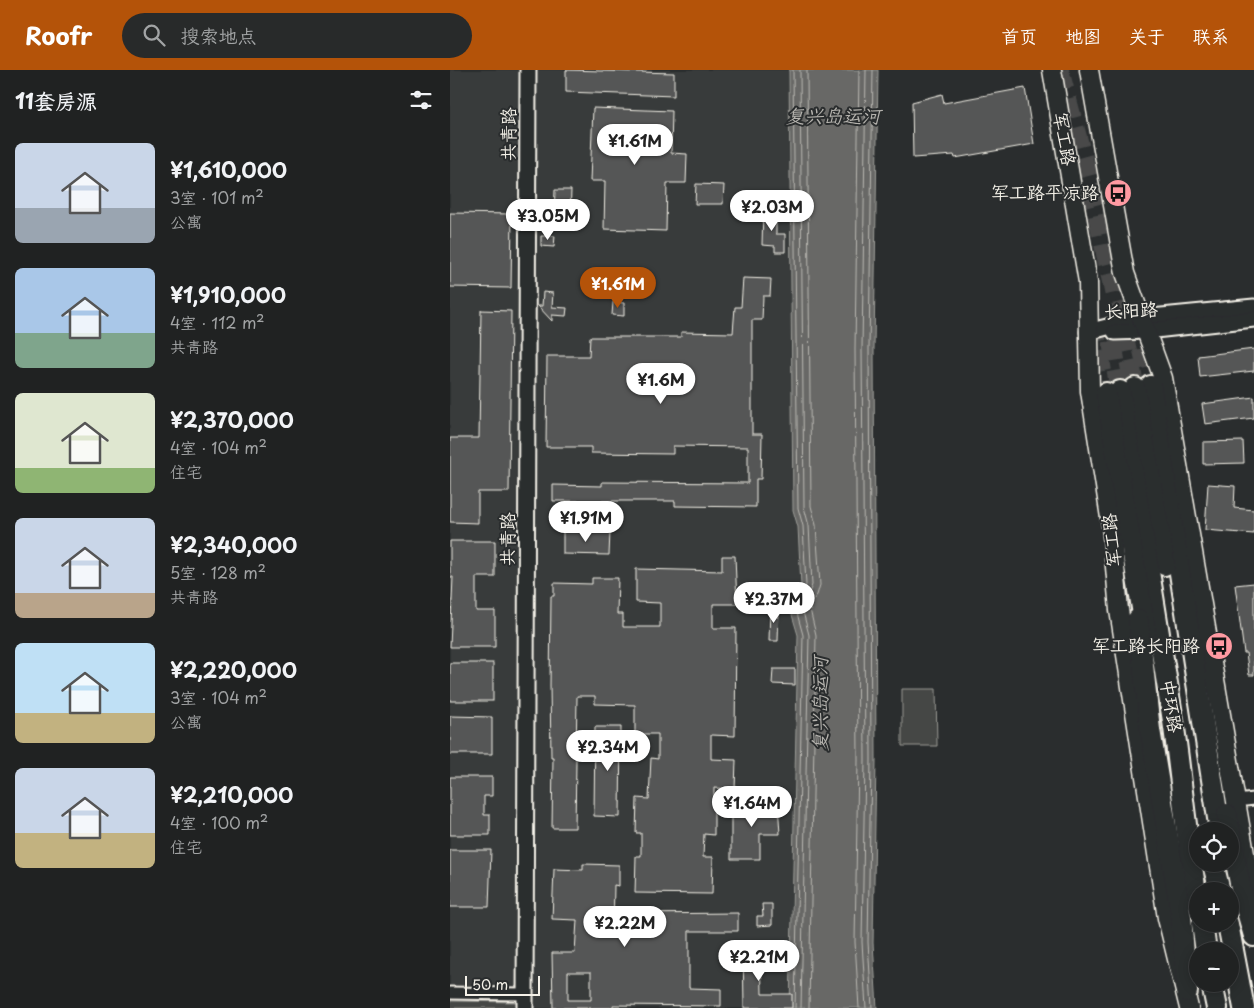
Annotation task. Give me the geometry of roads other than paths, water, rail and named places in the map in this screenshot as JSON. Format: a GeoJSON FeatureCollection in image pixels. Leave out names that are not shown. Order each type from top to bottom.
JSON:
{"type":"FeatureCollection","features":[{"type":"Feature","properties":{"kind":"highway"},"geometry":{"type":"LineString","coordinates":[[1128,390],[1135,577],[1150,730],[1181,916],[1188,1000]]}},
{"type":"Feature","properties":{"kind":"highway"},"geometry":{"type":"LineString","coordinates":[[1128,390],[1191,651],[1218,771],[1242,894],[1254,936]]}},
{"type":"Feature","properties":{"kind":"highway","name":"中环路"},"geometry":{"type":"LineString","coordinates":[[1128,390],[1206,822]]}},
{"type":"Feature","properties":{"kind":"highway","name":"中环路"},"geometry":{"type":"LineString","coordinates":[[1128,390],[1180,771],[1187,843],[1194,882]]}},
{"type":"Feature","properties":{"kind":"highway"},"geometry":{"type":"LineString","coordinates":[[1135,577],[1150,655],[1168,772],[1187,843]]}},
{"type":"Feature","properties":{"kind":"highway"},"geometry":{"type":"LineString","coordinates":[[1191,651],[1219,822]]}},
{"type":"Feature","properties":{"kind":"highway"},"geometry":{"type":"LineString","coordinates":[[1230,932],[1244,1008]]}},
{"type":"Feature","properties":{"kind":"highway"},"geometry":{"type":"LineString","coordinates":[[1214,992],[1217,1008]]}},
{"type":"Feature","properties":{"kind":"main road","name":"军工路"},"geometry":{"type":"LineString","coordinates":[[1052,70],[1088,282],[1090,391],[1111,524],[1118,610],[1167,918],[1188,1000]]}},
{"type":"Feature","properties":{"kind":"main road","name":"军工路"},"geometry":{"type":"LineString","coordinates":[[1089,70],[1125,273],[1163,378],[1246,800],[1254,906]]}},
{"type":"Feature","properties":{"kind":"street","name":"共青路"},"geometry":{"type":"LineString","coordinates":[[525,1001],[528,70]]}},
{"type":"Feature","properties":{"kind":"street","name":"长阳路"},"geometry":{"type":"LineString","coordinates":[[1088,332],[1254,307]]}},
{"type":"Feature","properties":{"kind":"street","name":"长阳路"},"geometry":{"type":"LineString","coordinates":[[1144,324],[1254,319]]}},
{"type":"Feature","properties":{"kind":"street"},"geometry":{"type":"LineString","coordinates":[[450,993],[525,1001]]}},
{"type":"Feature","properties":{"kind":"water","name":"复兴岛运河"},"geometry":{"type":"Polygon","coordinates":[[[789,70],[878,70],[874,349],[876,760],[873,943],[877,1008],[790,1008],[798,635],[784,588],[801,586],[798,527],[793,510],[789,70]]]}},
{"type":"Feature","properties":{"kind":"tunnel"},"geometry":{"type":"LineString","coordinates":[[1059,70],[1097,212],[1135,388]]}},
{"type":"Feature","properties":{"kind":"tunnel"},"geometry":{"type":"LineString","coordinates":[[1136,319],[1151,386]]}},
{"type":"Feature","properties":{"kind":"tunnel"},"geometry":{"type":"LineString","coordinates":[[1093,322],[1106,393]]}},
{"type":"Feature","properties":{"kind":"tunnel"},"geometry":{"type":"LineString","coordinates":[[1112,341],[1120,391]]}},
{"type":"Feature","properties":{"kind":"place","name":"军工路平凉路"},"geometry":{"type":"Point","coordinates":[1118,193]}},
{"type":"Feature","properties":{"kind":"place","name":"军工路长阳路"},"geometry":{"type":"Point","coordinates":[1219,646]}}]}
